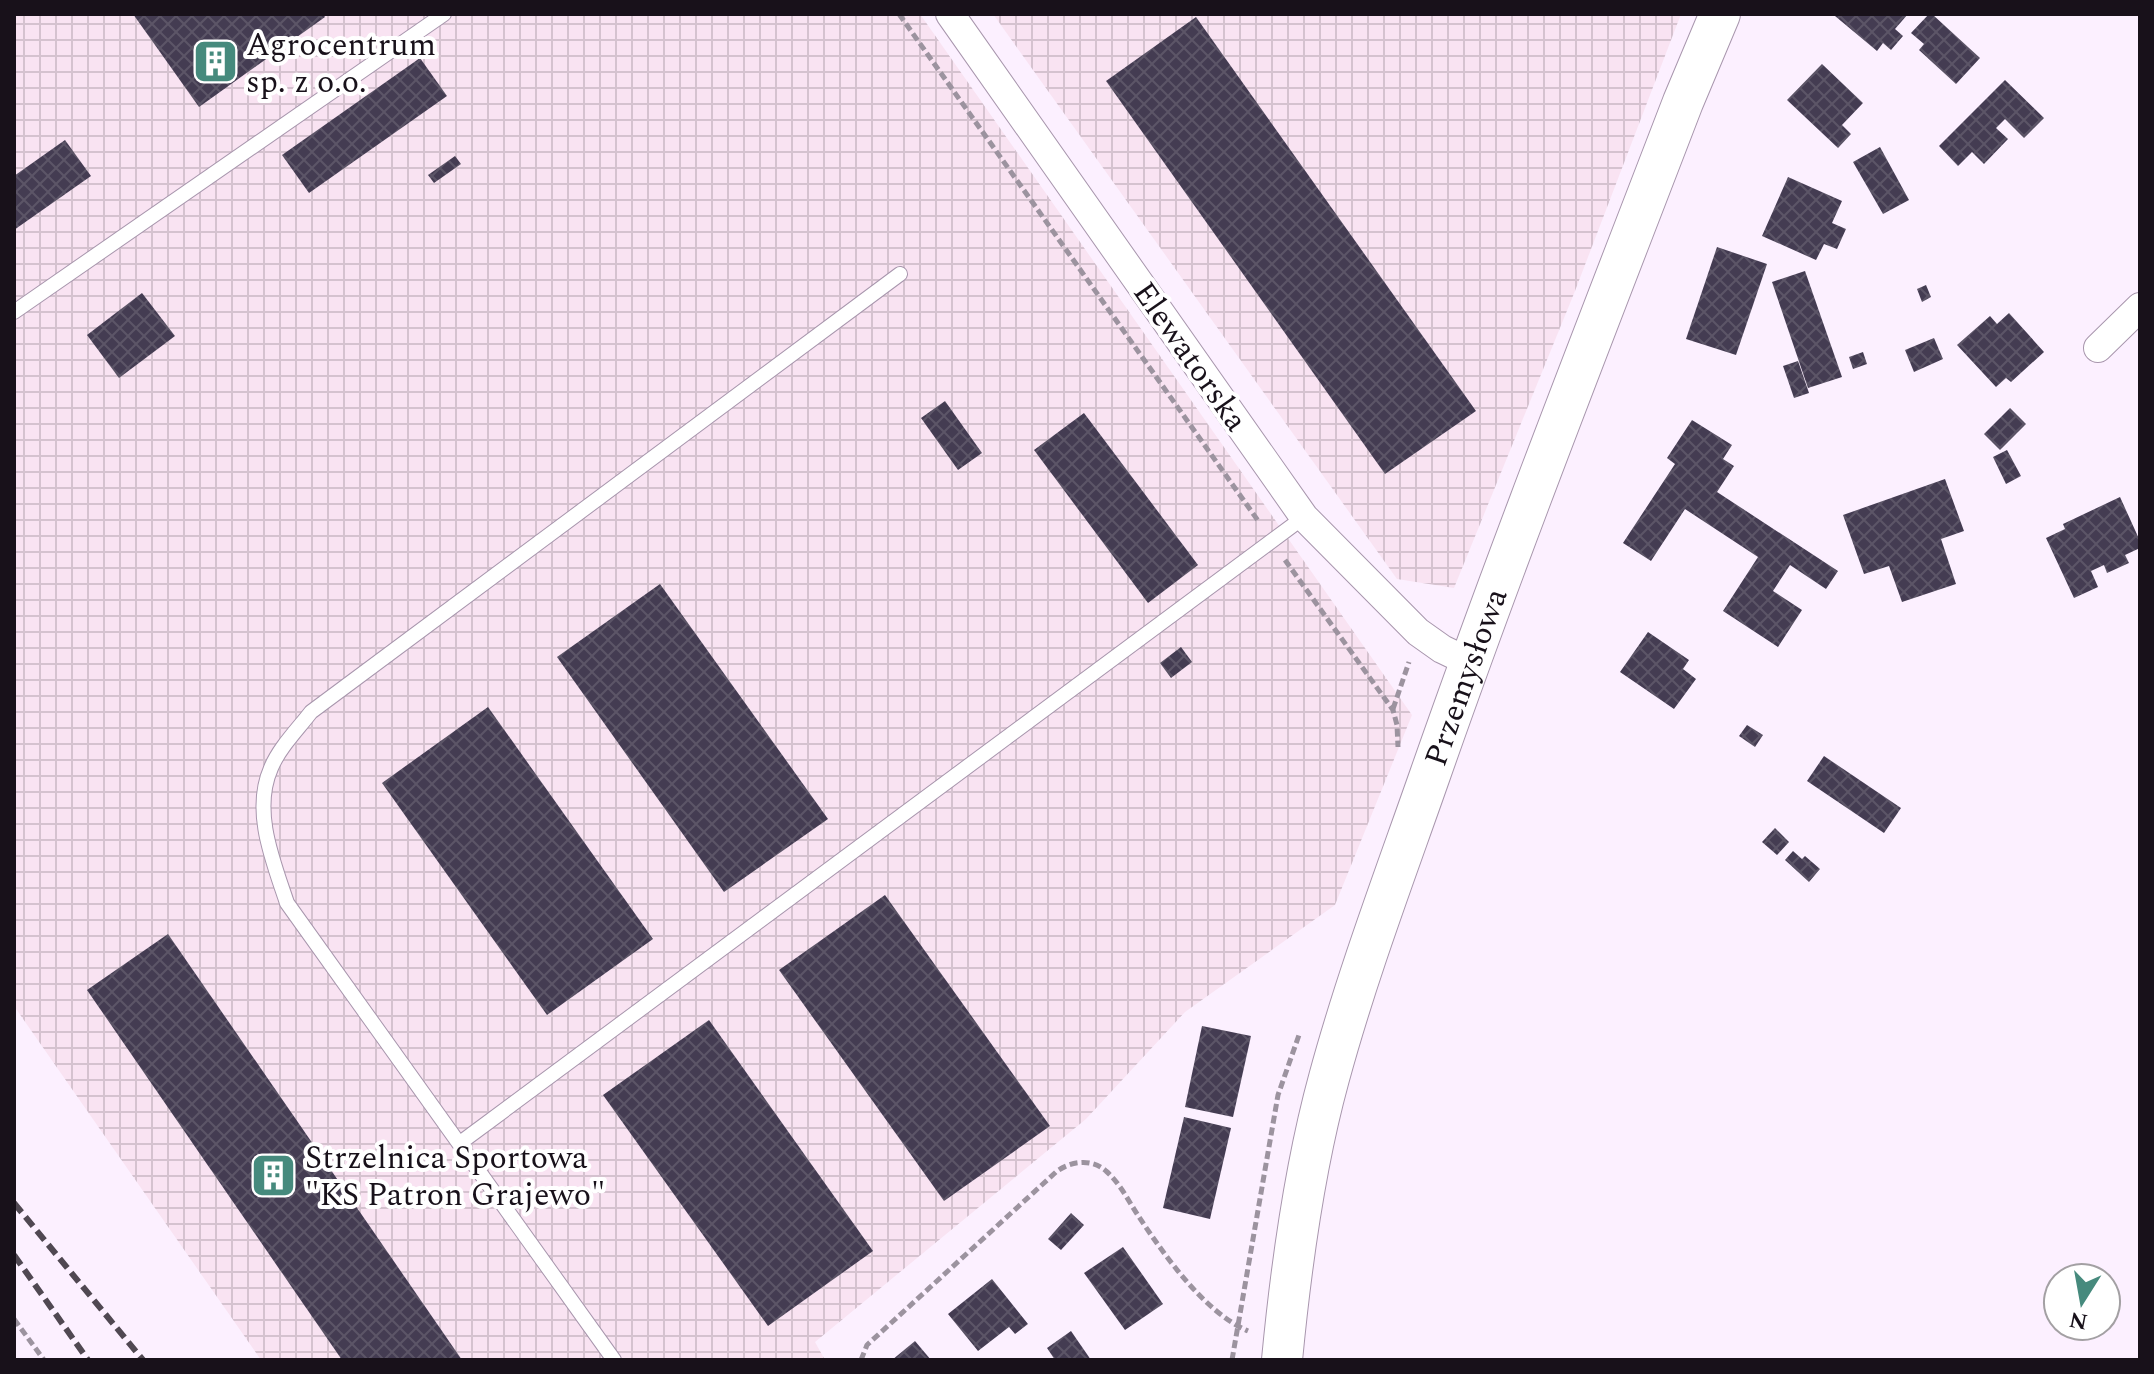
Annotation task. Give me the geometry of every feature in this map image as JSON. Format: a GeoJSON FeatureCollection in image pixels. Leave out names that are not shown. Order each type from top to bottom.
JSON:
{"type":"FeatureCollection","features":[{"type":"Feature","properties":{"kind":"street","name":"Elewatorska"},"geometry":{"type":"LineString","coordinates":[[950,14],[1304,517],[1418,632],[1442,649],[1469,662]]}},
{"type":"Feature","properties":{"kind":"street","name":"Przemysłowa"},"geometry":{"type":"LineString","coordinates":[[1283,1350],[1307,1184],[1328,1080],[1354,993],[1469,662],[1671,132],[1720,14]]}},
{"type":"Feature","properties":{"kind":"street"},"geometry":{"type":"LineString","coordinates":[[2098,348],[2140,307]]}},
{"type":"Feature","properties":{"kind":"lane"},"geometry":{"type":"LineString","coordinates":[[14,312],[444,14]]}},
{"type":"Feature","properties":{"kind":"lane"},"geometry":{"type":"LineString","coordinates":[[614,1360],[287,903],[268,849],[263,801],[271,768],[311,712],[900,274]]}},
{"type":"Feature","properties":{"kind":"lane"},"geometry":{"type":"LineString","coordinates":[[460,1143],[1304,517]]}},
{"type":"Feature","properties":{"kind":"path"},"geometry":{"type":"LineString","coordinates":[[899,14],[1393,710],[1397,725],[1396,758]]}},
{"type":"Feature","properties":{"kind":"path"},"geometry":{"type":"LineString","coordinates":[[1232,1360],[1278,1095],[1300,1033]]}},
{"type":"Feature","properties":{"kind":"path"},"geometry":{"type":"LineString","coordinates":[[861,1360],[867,1345],[1034,1192],[1065,1165],[1079,1162],[1105,1169],[1179,1272],[1217,1313],[1237,1327],[1283,1350]]}},
{"type":"Feature","properties":{"kind":"path"},"geometry":{"type":"LineString","coordinates":[[14,1319],[44,1360]]}},
{"type":"Feature","properties":{"kind":"shaded area"},"geometry":{"type":"Polygon","coordinates":[[[14,14],[920,14],[1412,715],[1335,905],[1185,1012],[1086,1119],[815,1342],[825,1360],[261,1360],[14,1006],[14,14]]]}},
{"type":"Feature","properties":{"kind":"shaded area"},"geometry":{"type":"Polygon","coordinates":[[[993,14],[1681,14],[1575,291],[1454,588],[1397,579],[993,14]]]}},
{"type":"Feature","properties":{"kind":"building","name":"Agrocentrum sp. z o.o."},"geometry":{"type":"Polygon","coordinates":[[[133,14],[323,14],[325,17],[199,107],[133,14]]]}},
{"type":"Feature","properties":{"kind":"building"},"geometry":{"type":"Polygon","coordinates":[[[1908,14],[1895,29],[1903,36],[1891,50],[1883,43],[1877,51],[1835,16],[1908,14]]]}},
{"type":"Feature","properties":{"kind":"building"},"geometry":{"type":"Polygon","coordinates":[[[1929,14],[1980,58],[1956,84],[1919,50],[1924,44],[1911,33],[1929,14]]]}},
{"type":"Feature","properties":{"kind":"building"},"geometry":{"type":"Polygon","coordinates":[[[1196,17],[1476,411],[1385,474],[1106,81],[1196,17]]]}},
{"type":"Feature","properties":{"kind":"building"},"geometry":{"type":"Polygon","coordinates":[[[420,58],[447,96],[309,193],[282,155],[420,58]]]}},
{"type":"Feature","properties":{"kind":"building"},"geometry":{"type":"Polygon","coordinates":[[[1822,64],[1863,103],[1842,125],[1851,134],[1838,148],[1787,100],[1822,64]]]}},
{"type":"Feature","properties":{"kind":"building"},"geometry":{"type":"Polygon","coordinates":[[[2005,80],[2044,118],[2024,138],[2005,119],[1996,128],[2008,139],[1984,164],[1972,152],[1958,166],[1939,146],[2005,80]]]}},
{"type":"Feature","properties":{"kind":"building"},"geometry":{"type":"Polygon","coordinates":[[[65,140],[91,176],[14,230],[14,176],[65,140]]]}},
{"type":"Feature","properties":{"kind":"building"},"geometry":{"type":"Polygon","coordinates":[[[1880,147],[1909,200],[1883,214],[1853,162],[1880,147]]]}},
{"type":"Feature","properties":{"kind":"building"},"geometry":{"type":"Polygon","coordinates":[[[455,156],[461,164],[434,183],[428,175],[455,156]]]}},
{"type":"Feature","properties":{"kind":"building"},"geometry":{"type":"Polygon","coordinates":[[[1788,177],[1842,201],[1832,223],[1846,229],[1837,249],[1824,244],[1816,260],[1762,236],[1788,177]]]}},
{"type":"Feature","properties":{"kind":"building"},"geometry":{"type":"Polygon","coordinates":[[[1717,247],[1767,264],[1736,355],[1686,339],[1717,247]]]}},
{"type":"Feature","properties":{"kind":"building"},"geometry":{"type":"Polygon","coordinates":[[[1805,271],[1842,377],[1808,388],[1772,282],[1805,271]]]}},
{"type":"Feature","properties":{"kind":"building"},"geometry":{"type":"Polygon","coordinates":[[[1926,285],[1931,297],[1922,302],[1917,289],[1926,285]]]}},
{"type":"Feature","properties":{"kind":"building"},"geometry":{"type":"Polygon","coordinates":[[[142,293],[175,336],[119,378],[87,335],[142,293]]]}},
{"type":"Feature","properties":{"kind":"building"},"geometry":{"type":"Polygon","coordinates":[[[2009,313],[2044,352],[2011,382],[2006,378],[1996,387],[1957,345],[1990,316],[1997,324],[2009,313]]]}},
{"type":"Feature","properties":{"kind":"building"},"geometry":{"type":"Polygon","coordinates":[[[1934,338],[1943,359],[1914,372],[1905,350],[1934,338]]]}},
{"type":"Feature","properties":{"kind":"building"},"geometry":{"type":"Polygon","coordinates":[[[1863,352],[1867,364],[1853,369],[1849,357],[1863,352]]]}},
{"type":"Feature","properties":{"kind":"building"},"geometry":{"type":"Polygon","coordinates":[[[1798,361],[1809,393],[1794,398],[1783,366],[1798,361]]]}},
{"type":"Feature","properties":{"kind":"building"},"geometry":{"type":"Polygon","coordinates":[[[945,401],[982,453],[958,470],[921,418],[945,401]]]}},
{"type":"Feature","properties":{"kind":"building"},"geometry":{"type":"Polygon","coordinates":[[[2010,408],[2026,424],[2000,450],[1984,434],[2010,408]]]}},
{"type":"Feature","properties":{"kind":"building"},"geometry":{"type":"Polygon","coordinates":[[[1084,413],[1198,565],[1148,603],[1034,450],[1084,413]]]}},
{"type":"Feature","properties":{"kind":"building"},"geometry":{"type":"Polygon","coordinates":[[[1692,420],[1732,445],[1723,459],[1734,466],[1717,492],[1838,571],[1826,589],[1790,565],[1773,591],[1802,610],[1778,647],[1723,611],[1758,557],[1685,509],[1651,561],[1623,543],[1675,464],[1667,458],[1692,420]]]}},
{"type":"Feature","properties":{"kind":"building"},"geometry":{"type":"Polygon","coordinates":[[[2007,450],[2021,476],[2006,484],[1993,457],[2007,450]]]}},
{"type":"Feature","properties":{"kind":"building"},"geometry":{"type":"Polygon","coordinates":[[[1945,479],[1964,531],[1941,539],[1956,584],[1902,602],[1889,566],[1864,574],[1843,515],[1945,479]]]}},
{"type":"Feature","properties":{"kind":"building"},"geometry":{"type":"Polygon","coordinates":[[[2120,497],[2140,541],[2140,548],[2125,555],[2129,563],[2107,573],[2104,565],[2091,571],[2098,587],[2074,598],[2046,538],[2065,529],[2063,524],[2120,497]]]}},
{"type":"Feature","properties":{"kind":"building"},"geometry":{"type":"Polygon","coordinates":[[[660,584],[828,819],[724,892],[557,657],[660,584]]]}},
{"type":"Feature","properties":{"kind":"building"},"geometry":{"type":"Polygon","coordinates":[[[1648,632],[1689,660],[1683,669],[1696,679],[1674,709],[1620,672],[1648,632]]]}},
{"type":"Feature","properties":{"kind":"building"},"geometry":{"type":"Polygon","coordinates":[[[1181,647],[1192,662],[1171,678],[1160,663],[1181,647]]]}},
{"type":"Feature","properties":{"kind":"building"},"geometry":{"type":"Polygon","coordinates":[[[488,707],[653,939],[547,1015],[382,783],[488,707]]]}},
{"type":"Feature","properties":{"kind":"building"},"geometry":{"type":"Polygon","coordinates":[[[1747,725],[1763,735],[1755,747],[1739,736],[1747,725]]]}},
{"type":"Feature","properties":{"kind":"building"},"geometry":{"type":"Polygon","coordinates":[[[1824,756],[1901,808],[1884,833],[1807,781],[1824,756]]]}},
{"type":"Feature","properties":{"kind":"building"},"geometry":{"type":"Polygon","coordinates":[[[1775,828],[1789,842],[1777,855],[1762,842],[1775,828]]]}},
{"type":"Feature","properties":{"kind":"building"},"geometry":{"type":"Polygon","coordinates":[[[1793,851],[1802,859],[1805,856],[1820,869],[1809,882],[1785,860],[1793,851]]]}},
{"type":"Feature","properties":{"kind":"building"},"geometry":{"type":"Polygon","coordinates":[[[885,895],[1050,1126],[944,1201],[779,970],[885,895]]]}},
{"type":"Feature","properties":{"kind":"building","name":"Strzelnica Sportowa \"KS Patron Grajewo\""},"geometry":{"type":"Polygon","coordinates":[[[168,934],[462,1360],[342,1360],[87,990],[168,934]]]}},
{"type":"Feature","properties":{"kind":"building"},"geometry":{"type":"Polygon","coordinates":[[[709,1020],[873,1251],[768,1326],[603,1095],[709,1020]]]}},
{"type":"Feature","properties":{"kind":"building"},"geometry":{"type":"Polygon","coordinates":[[[1202,1026],[1251,1036],[1233,1117],[1185,1107],[1202,1026]]]}},
{"type":"Feature","properties":{"kind":"building"},"geometry":{"type":"Polygon","coordinates":[[[1184,1117],[1231,1128],[1210,1219],[1163,1208],[1184,1117]]]}},
{"type":"Feature","properties":{"kind":"building"},"geometry":{"type":"Polygon","coordinates":[[[1071,1213],[1084,1225],[1061,1250],[1048,1239],[1071,1213]]]}},
{"type":"Feature","properties":{"kind":"building"},"geometry":{"type":"Polygon","coordinates":[[[1123,1247],[1163,1304],[1125,1330],[1084,1273],[1123,1247]]]}},
{"type":"Feature","properties":{"kind":"building"},"geometry":{"type":"Polygon","coordinates":[[[992,1279],[1028,1324],[1015,1334],[1009,1327],[978,1351],[948,1314],[992,1279]]]}},
{"type":"Feature","properties":{"kind":"building"},"geometry":{"type":"Polygon","coordinates":[[[1071,1331],[1091,1360],[1055,1360],[1047,1348],[1071,1331]]]}},
{"type":"Feature","properties":{"kind":"building"},"geometry":{"type":"Polygon","coordinates":[[[915,1341],[931,1360],[892,1360],[915,1341]]]}},
{"type":"Feature","properties":{"kind":"railway"},"geometry":{"type":"LineString","coordinates":[[14,1203],[143,1360]]}},
{"type":"Feature","properties":{"kind":"railway"},"geometry":{"type":"LineString","coordinates":[[14,1255],[88,1360]]}},
{"type":"Feature","properties":{"kind":"place","name":"Agrocentrum sp. z o.o."},"geometry":{"type":"Point","coordinates":[215,62]}},
{"type":"Feature","properties":{"kind":"place","name":"Strzelnica Sportowa \"KS Patron Grajewo\""},"geometry":{"type":"Point","coordinates":[274,1175]}}]}
